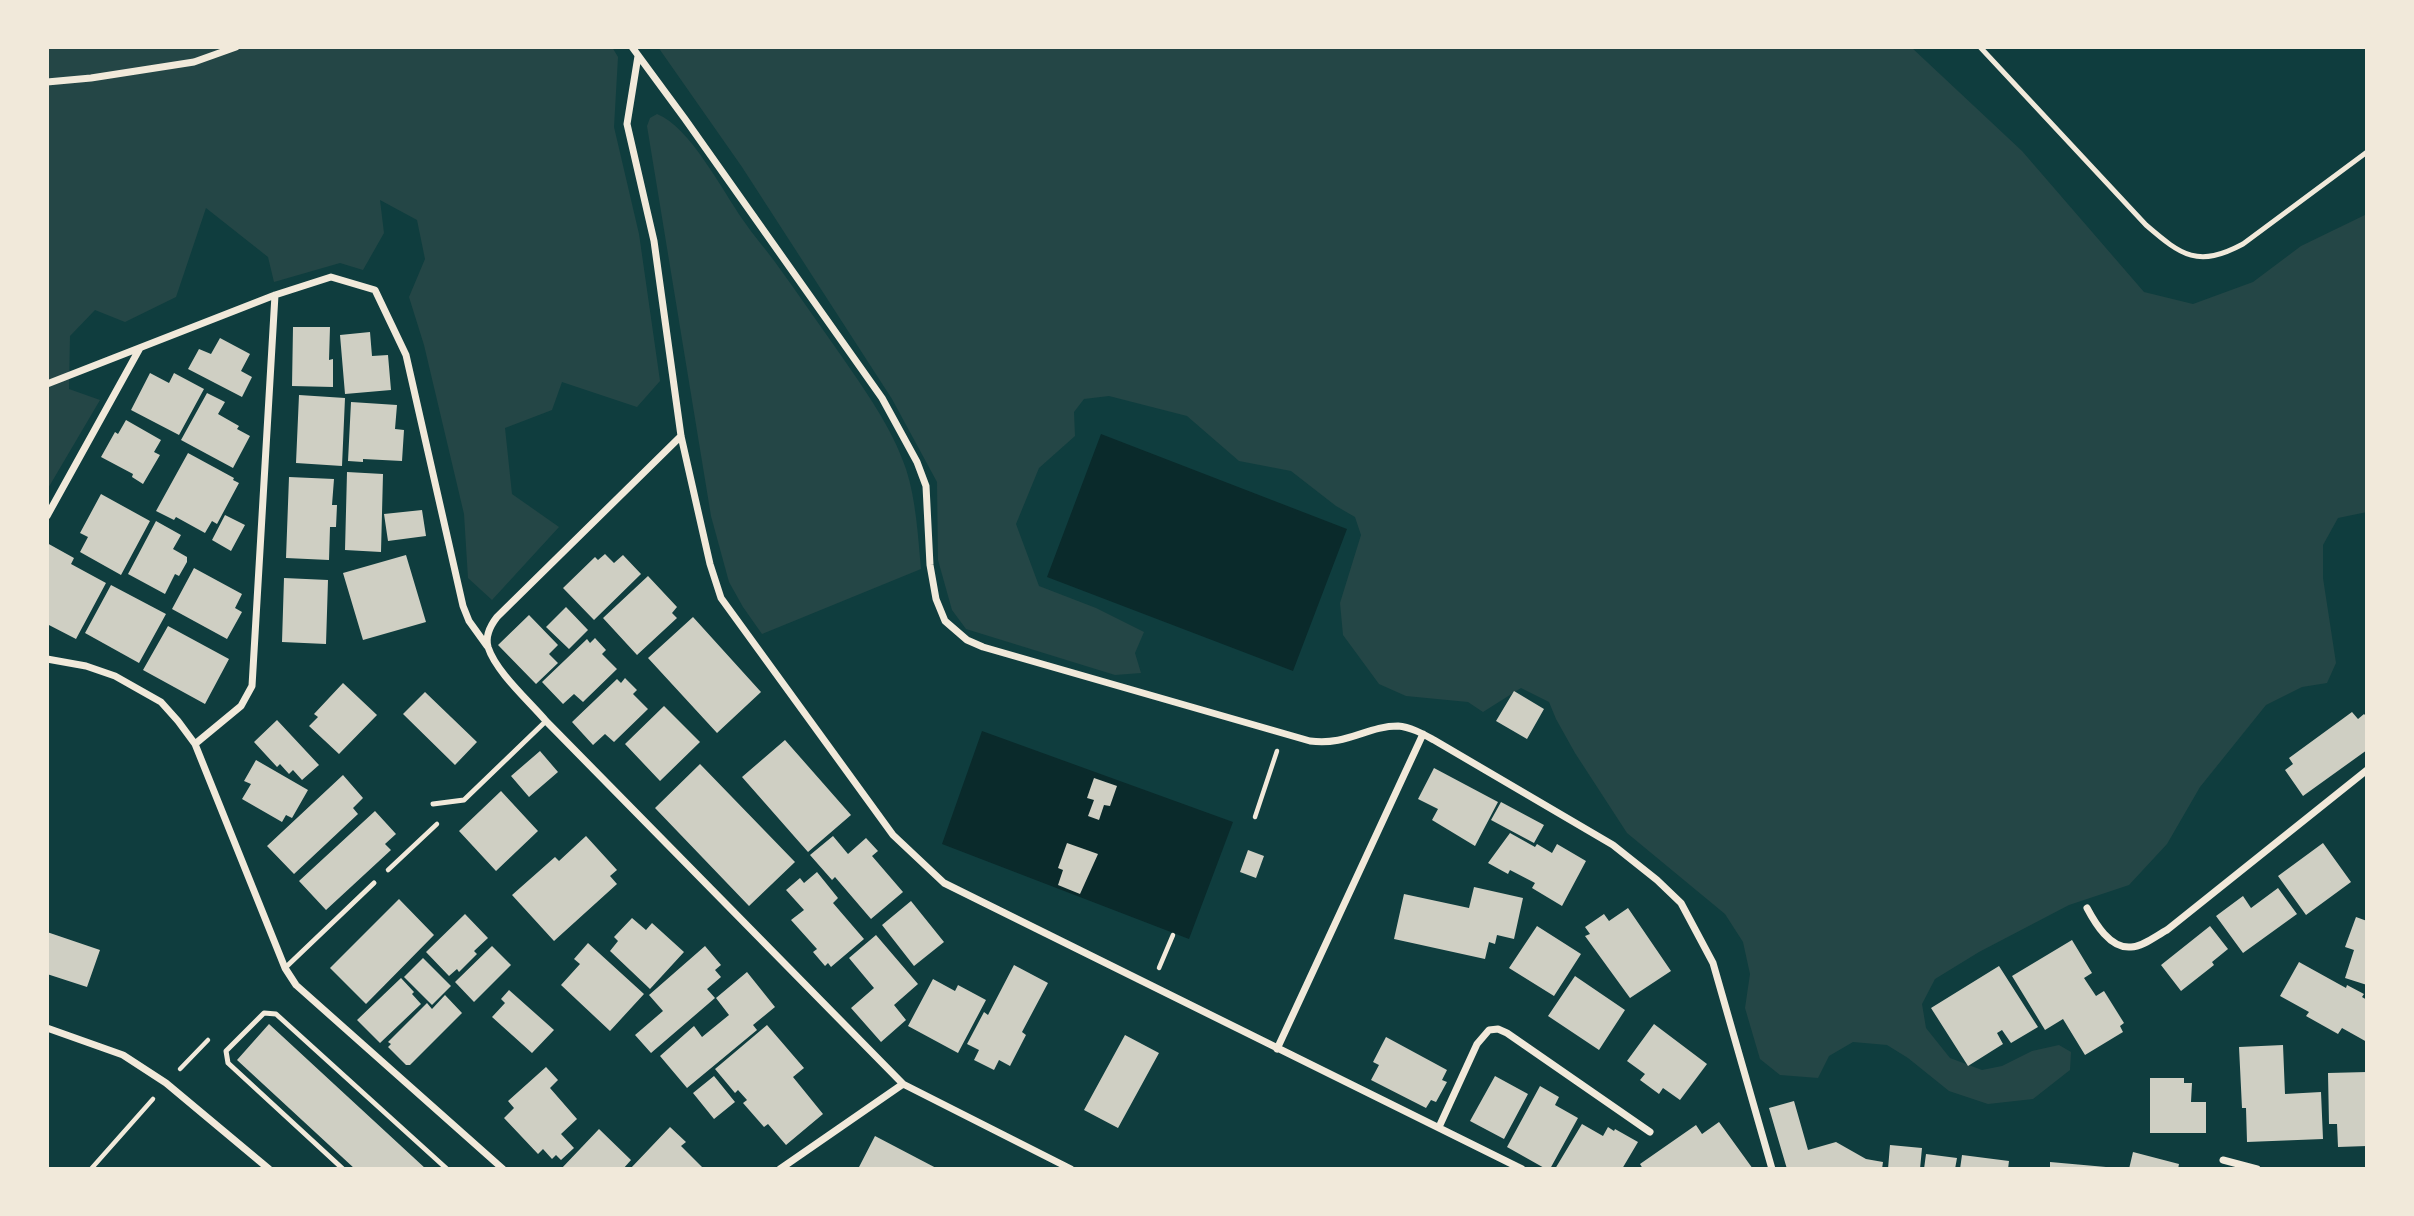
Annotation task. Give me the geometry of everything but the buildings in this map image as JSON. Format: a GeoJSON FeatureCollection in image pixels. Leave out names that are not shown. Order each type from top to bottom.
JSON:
{"type":"FeatureCollection","features":[{"type":"Feature","properties":{"kind":"street"},"geometry":{"type":"LineString","coordinates":[[47,82],[194,62],[236,47]]}},
{"type":"Feature","properties":{"kind":"street"},"geometry":{"type":"LineString","coordinates":[[632,47],[883,398],[926,486],[930,565],[936,599],[945,621],[967,640],[984,647],[1283,734],[1324,742],[1344,740],[1397,726],[1412,729],[1613,845],[1681,903],[1713,963],[1772,1169]]}},
{"type":"Feature","properties":{"kind":"street"},"geometry":{"type":"LineString","coordinates":[[638,56],[627,124],[654,241],[681,436],[710,564],[721,598],[893,835],[944,883],[1522,1169]]}},
{"type":"Feature","properties":{"kind":"street"},"geometry":{"type":"LineString","coordinates":[[47,384],[275,295],[331,277],[375,289],[406,355],[463,606],[469,621],[508,678],[546,721],[903,1084],[1071,1169]]}},
{"type":"Feature","properties":{"kind":"street"},"geometry":{"type":"LineString","coordinates":[[195,744],[241,706],[253,686],[275,295]]}},
{"type":"Feature","properties":{"kind":"street"},"geometry":{"type":"LineString","coordinates":[[47,516],[140,348]]}},
{"type":"Feature","properties":{"kind":"street"},"geometry":{"type":"LineString","coordinates":[[488,647],[490,626],[497,617],[681,436]]}},
{"type":"Feature","properties":{"kind":"street"},"geometry":{"type":"LineString","coordinates":[[47,659],[86,666],[115,676],[161,702],[195,744],[285,968],[296,985],[503,1169]]}},
{"type":"Feature","properties":{"kind":"street"},"geometry":{"type":"LineString","coordinates":[[1277,1049],[1423,734]]}},
{"type":"Feature","properties":{"kind":"street"},"geometry":{"type":"LineString","coordinates":[[2087,908],[2102,932],[2117,943],[2131,948],[2146,941],[2167,930],[2367,770]]}},
{"type":"Feature","properties":{"kind":"street"},"geometry":{"type":"LineString","coordinates":[[47,1028],[123,1055],[166,1083],[268,1169]]}},
{"type":"Feature","properties":{"kind":"street"},"geometry":{"type":"LineString","coordinates":[[1439,1127],[1477,1044],[1489,1030],[1498,1029],[1650,1132]]}},
{"type":"Feature","properties":{"kind":"street"},"geometry":{"type":"LineString","coordinates":[[780,1169],[903,1084]]}},
{"type":"Feature","properties":{"kind":"street"},"geometry":{"type":"LineString","coordinates":[[2222,1160],[2257,1169]]}},
{"type":"Feature","properties":{"kind":"lane"},"geometry":{"type":"LineString","coordinates":[[1980,47],[2147,225],[2176,249],[2191,256],[2223,254],[2243,244],[2367,152]]}},
{"type":"Feature","properties":{"kind":"lane"},"geometry":{"type":"LineString","coordinates":[[433,804],[464,800],[546,721]]}},
{"type":"Feature","properties":{"kind":"lane"},"geometry":{"type":"LineString","coordinates":[[285,968],[374,883]]}},
{"type":"Feature","properties":{"kind":"lane"},"geometry":{"type":"LineString","coordinates":[[343,1169],[228,1063],[226,1051],[264,1013],[276,1014],[447,1169]]}},
{"type":"Feature","properties":{"kind":"path"},"geometry":{"type":"LineString","coordinates":[[1255,817],[1283,734]]}},
{"type":"Feature","properties":{"kind":"path"},"geometry":{"type":"LineString","coordinates":[[374,883],[436,824],[456,820],[465,811],[464,800]]}},
{"type":"Feature","properties":{"kind":"path"},"geometry":{"type":"LineString","coordinates":[[1152,985],[1173,935]]}},
{"type":"Feature","properties":{"kind":"path"},"geometry":{"type":"LineString","coordinates":[[91,1169],[166,1083]]}},
{"type":"Feature","properties":{"kind":"shaded area"},"geometry":{"type":"Polygon","coordinates":[[[47,47],[612,47],[618,57],[614,127],[639,234],[660,381],[637,407],[562,382],[552,410],[505,428],[512,494],[559,527],[492,600],[468,578],[464,514],[424,345],[409,297],[425,259],[417,220],[380,200],[384,233],[363,270],[340,263],[274,282],[268,257],[206,208],[176,297],[125,322],[95,310],[70,336],[69,389],[100,400],[47,490],[47,47]]]}},
{"type":"Feature","properties":{"kind":"shaded area"},"geometry":{"type":"Polygon","coordinates":[[[658,47],[1911,47],[2022,151],[2144,292],[2193,304],[2253,282],[2301,246],[2367,214],[2367,512],[2338,518],[2323,545],[2323,578],[2336,663],[2327,683],[2302,687],[2266,705],[2200,787],[2167,844],[2129,885],[2069,905],[1979,952],[1935,979],[1922,1004],[1926,1028],[1950,1058],[1982,1070],[2002,1066],[2032,1051],[2059,1045],[2071,1052],[2070,1070],[2033,1099],[1988,1104],[1949,1091],[1887,1045],[1853,1042],[1829,1056],[1818,1078],[1780,1075],[1760,1059],[1745,1008],[1750,974],[1743,942],[1725,914],[1627,833],[1575,753],[1549,702],[1521,688],[1483,712],[1468,702],[1406,696],[1379,684],[1343,635],[1340,603],[1361,535],[1355,517],[1336,506],[1291,471],[1239,461],[1187,416],[1109,396],[1084,399],[1074,412],[1075,436],[1039,468],[1016,524],[1039,586],[1096,608],[1144,632],[1135,653],[1141,673],[1115,675],[966,629],[952,610],[938,560],[937,482],[892,399],[742,167],[658,47]]]}},
{"type":"Feature","properties":{"kind":"shaded area"},"geometry":{"type":"Polygon","coordinates":[[[657,114],[669,121],[693,145],[877,409],[900,453],[912,493],[921,569],[762,634],[729,582],[711,516],[647,126],[650,118],[657,114]]]}},
{"type":"Feature","properties":{"kind":"shaded area"},"geometry":{"type":"Polygon","coordinates":[[[1101,434],[1347,529],[1293,671],[1047,577],[1101,434]]]}},
{"type":"Feature","properties":{"kind":"shaded area"},"geometry":{"type":"Polygon","coordinates":[[[982,731],[1233,822],[1189,939],[942,844],[982,731]]]}}]}
